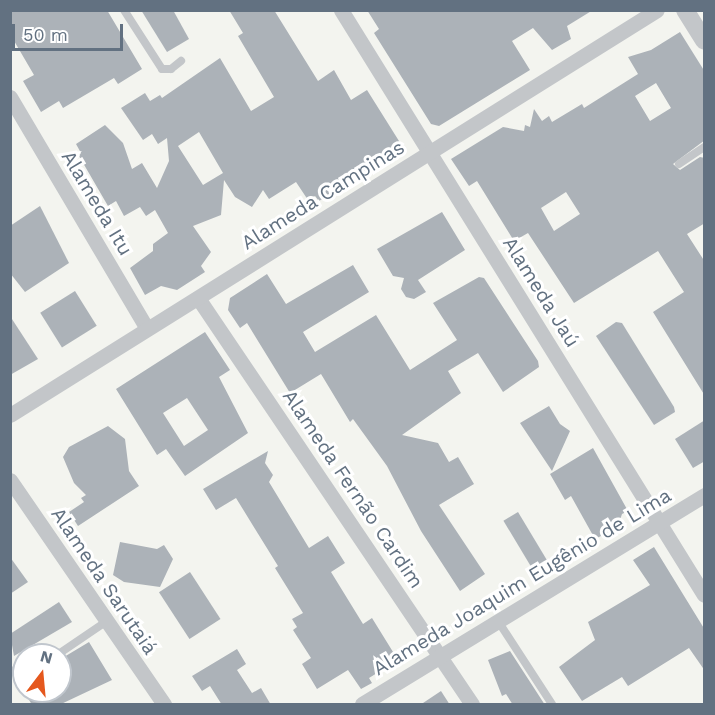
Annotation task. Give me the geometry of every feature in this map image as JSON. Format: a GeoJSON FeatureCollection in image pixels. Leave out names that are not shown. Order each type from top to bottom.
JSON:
{"type":"FeatureCollection","features":[{"type":"Feature","properties":{"kind":"street","name":"Alameda Jaú"},"geometry":{"type":"LineString","coordinates":[[341,10],[705,595]]}},
{"type":"Feature","properties":{"kind":"street","name":"Alameda Campinas"},"geometry":{"type":"LineString","coordinates":[[10,415],[657,10]]}},
{"type":"Feature","properties":{"kind":"street"},"geometry":{"type":"LineString","coordinates":[[685,10],[705,40]]}},
{"type":"Feature","properties":{"kind":"street","name":"Alameda Itu"},"geometry":{"type":"LineString","coordinates":[[10,97],[147,329]]}},
{"type":"Feature","properties":{"kind":"street","name":"Alameda Fernão Cardim"},"geometry":{"type":"LineString","coordinates":[[198,298],[472,705]]}},
{"type":"Feature","properties":{"kind":"street","name":"Alameda Sarutaiá"},"geometry":{"type":"LineString","coordinates":[[10,480],[164,705]]}},
{"type":"Feature","properties":{"kind":"street","name":"Alameda Joaquim Eugênio de Lima"},"geometry":{"type":"LineString","coordinates":[[362,705],[705,495]]}},
{"type":"Feature","properties":{"kind":"lane"},"geometry":{"type":"LineString","coordinates":[[124,10],[162,69],[171,69],[181,61]]}},
{"type":"Feature","properties":{"kind":"lane"},"geometry":{"type":"LineString","coordinates":[[679,164],[705,147]]}},
{"type":"Feature","properties":{"kind":"lane"},"geometry":{"type":"LineString","coordinates":[[72,645],[107,621]]}},
{"type":"Feature","properties":{"kind":"lane"},"geometry":{"type":"LineString","coordinates":[[498,621],[552,705]]}},
{"type":"Feature","properties":{"kind":"building"},"geometry":{"type":"Polygon","coordinates":[[[10,10],[107,10],[142,69],[118,84],[114,78],[63,108],[59,101],[41,112],[23,81],[34,75],[10,34],[10,10]]]}},
{"type":"Feature","properties":{"kind":"building"},"geometry":{"type":"Polygon","coordinates":[[[141,10],[173,10],[189,39],[167,52],[141,10]]]}},
{"type":"Feature","properties":{"kind":"building"},"geometry":{"type":"Polygon","coordinates":[[[229,10],[274,10],[318,81],[334,70],[351,100],[367,90],[404,149],[319,201],[315,196],[308,200],[296,182],[269,199],[263,190],[252,207],[235,197],[224,180],[221,215],[193,226],[211,252],[201,266],[205,272],[177,290],[161,286],[145,295],[130,268],[153,251],[153,244],[168,233],[155,210],[146,216],[140,207],[124,216],[116,201],[108,206],[79,156],[81,153],[76,144],[105,125],[123,143],[132,169],[142,163],[157,188],[169,161],[167,138],[158,144],[152,134],[143,140],[121,108],[145,93],[150,101],[160,95],[162,98],[220,58],[251,111],[274,97],[238,36],[243,33],[229,10]],[[199,132],[178,146],[203,185],[223,173],[199,132]]]}},
{"type":"Feature","properties":{"kind":"building"},"geometry":{"type":"Polygon","coordinates":[[[367,10],[593,10],[567,26],[571,39],[552,50],[533,28],[512,41],[530,70],[439,126],[431,124],[374,33],[379,29],[367,10]]]}},
{"type":"Feature","properties":{"kind":"building"},"geometry":{"type":"Polygon","coordinates":[[[680,32],[705,72],[705,140],[673,164],[680,170],[700,157],[705,158],[705,223],[687,234],[705,262],[705,396],[653,312],[684,292],[658,251],[574,303],[528,233],[514,241],[477,181],[469,186],[451,159],[503,127],[524,131],[525,125],[530,127],[534,109],[542,121],[549,116],[552,122],[582,104],[584,108],[638,74],[628,57],[651,50],[680,32]],[[656,83],[635,96],[650,121],[671,108],[656,83]],[[566,192],[541,208],[554,231],[580,214],[566,192]]]}},
{"type":"Feature","properties":{"kind":"building"},"geometry":{"type":"Polygon","coordinates":[[[40,206],[69,263],[25,292],[10,273],[10,226],[40,206]]]}},
{"type":"Feature","properties":{"kind":"building"},"geometry":{"type":"Polygon","coordinates":[[[442,212],[465,250],[418,280],[426,292],[414,299],[406,297],[401,289],[404,278],[393,276],[377,249],[442,212]]]}},
{"type":"Feature","properties":{"kind":"building"},"geometry":{"type":"Polygon","coordinates":[[[353,265],[369,292],[303,332],[315,352],[376,315],[410,370],[457,340],[433,303],[479,277],[484,278],[538,361],[539,367],[503,392],[478,353],[448,371],[461,393],[402,435],[438,443],[449,462],[458,457],[474,484],[439,505],[485,574],[460,591],[421,531],[387,466],[353,419],[350,422],[321,374],[290,393],[247,323],[240,328],[228,310],[230,298],[267,274],[286,304],[353,265]]]}},
{"type":"Feature","properties":{"kind":"building"},"geometry":{"type":"Polygon","coordinates":[[[75,291],[97,326],[62,347],[40,313],[75,291]]]}},
{"type":"Feature","properties":{"kind":"building"},"geometry":{"type":"Polygon","coordinates":[[[10,316],[38,359],[10,375],[10,316]]]}},
{"type":"Feature","properties":{"kind":"building"},"geometry":{"type":"Polygon","coordinates":[[[616,322],[622,323],[674,407],[675,412],[654,425],[596,336],[616,322]]]}},
{"type":"Feature","properties":{"kind":"building"},"geometry":{"type":"Polygon","coordinates":[[[205,332],[230,370],[219,377],[248,433],[185,476],[166,449],[157,455],[116,389],[205,332]],[[187,398],[163,413],[184,446],[208,430],[187,398]]]}},
{"type":"Feature","properties":{"kind":"building"},"geometry":{"type":"Polygon","coordinates":[[[549,406],[560,424],[570,431],[552,471],[520,423],[549,406]]]}},
{"type":"Feature","properties":{"kind":"building"},"geometry":{"type":"Polygon","coordinates":[[[705,420],[705,461],[693,468],[675,439],[705,420]]]}},
{"type":"Feature","properties":{"kind":"building"},"geometry":{"type":"Polygon","coordinates":[[[108,426],[125,439],[129,471],[139,486],[78,526],[69,512],[84,502],[81,498],[86,495],[74,483],[63,457],[69,447],[108,426]]]}},
{"type":"Feature","properties":{"kind":"building"},"geometry":{"type":"Polygon","coordinates":[[[593,448],[628,511],[622,514],[618,526],[621,531],[608,539],[601,536],[595,539],[571,496],[565,500],[550,474],[593,448]]]}},
{"type":"Feature","properties":{"kind":"building"},"geometry":{"type":"Polygon","coordinates":[[[268,451],[265,463],[273,475],[269,482],[309,548],[328,536],[345,563],[331,572],[363,624],[372,618],[398,660],[369,678],[372,683],[361,689],[348,670],[317,689],[302,664],[311,658],[293,630],[297,627],[292,619],[303,613],[275,568],[278,566],[236,498],[216,510],[203,489],[268,451]]]}},
{"type":"Feature","properties":{"kind":"building"},"geometry":{"type":"Polygon","coordinates":[[[518,512],[553,570],[538,579],[503,521],[518,512]]]}},
{"type":"Feature","properties":{"kind":"building"},"geometry":{"type":"Polygon","coordinates":[[[120,542],[157,549],[164,545],[173,559],[160,587],[124,582],[113,575],[120,542]]]}},
{"type":"Feature","properties":{"kind":"building"},"geometry":{"type":"Polygon","coordinates":[[[654,547],[705,630],[705,671],[689,648],[628,686],[622,677],[582,701],[559,667],[595,640],[588,622],[650,585],[633,560],[654,547]]]}},
{"type":"Feature","properties":{"kind":"building"},"geometry":{"type":"Polygon","coordinates":[[[10,557],[28,582],[10,594],[10,557]]]}},
{"type":"Feature","properties":{"kind":"building"},"geometry":{"type":"Polygon","coordinates":[[[190,572],[220,619],[189,639],[159,592],[190,572]]]}},
{"type":"Feature","properties":{"kind":"building"},"geometry":{"type":"Polygon","coordinates":[[[59,602],[72,622],[36,643],[12,643],[12,645],[10,634],[59,602]]]}},
{"type":"Feature","properties":{"kind":"building"},"geometry":{"type":"Polygon","coordinates":[[[89,642],[112,680],[72,699],[72,652],[89,642]]]}},
{"type":"Feature","properties":{"kind":"building"},"geometry":{"type":"Polygon","coordinates":[[[237,649],[246,664],[237,670],[252,693],[261,688],[271,705],[222,705],[210,686],[202,691],[192,676],[237,649]]]}},
{"type":"Feature","properties":{"kind":"building"},"geometry":{"type":"Polygon","coordinates":[[[510,651],[545,705],[513,705],[506,694],[502,696],[488,660],[510,651]]]}},
{"type":"Feature","properties":{"kind":"building"},"geometry":{"type":"Polygon","coordinates":[[[441,691],[450,705],[420,705],[441,691]]]}},
{"type":"Feature","properties":{"kind":"building"},"geometry":{"type":"Polygon","coordinates":[[[31,703],[63,703],[59,705],[32,705],[31,703]]]}}]}
